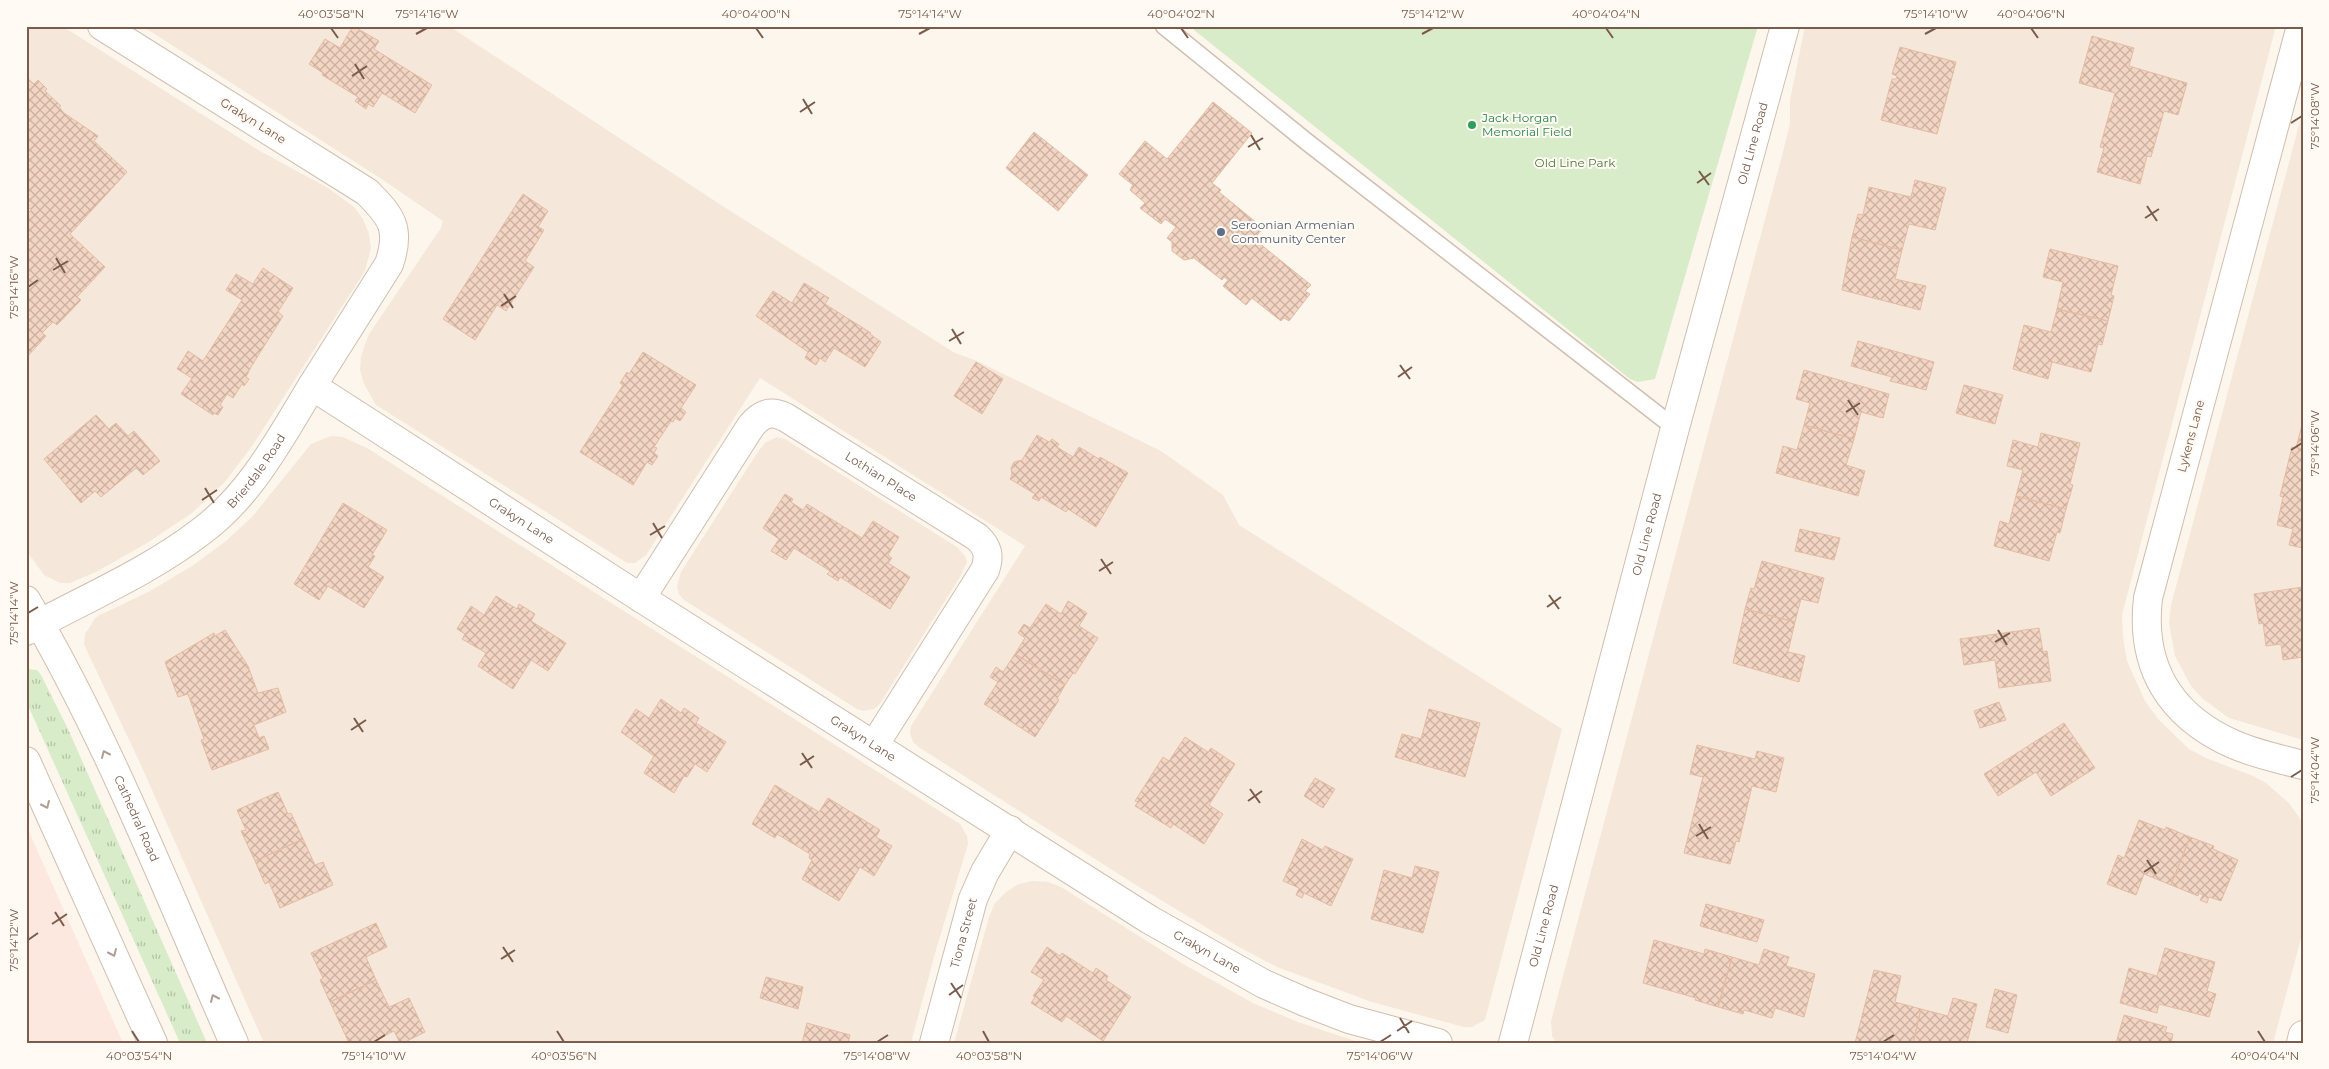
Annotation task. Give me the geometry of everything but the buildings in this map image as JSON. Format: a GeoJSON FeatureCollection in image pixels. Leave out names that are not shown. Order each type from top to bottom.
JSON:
{"type":"FeatureCollection","features":[{"type":"Feature","properties":{"kind":"street","name":"Grakyn Lane"},"geometry":{"type":"LineString","coordinates":[[102,26],[367,192],[383,208],[393,227]]}},
{"type":"Feature","properties":{"kind":"street","name":"Old Line Road"},"geometry":{"type":"LineString","coordinates":[[1514,1043],[1675,428],[1785,26]]}},
{"type":"Feature","properties":{"kind":"street","name":"Lykens Lane"},"geometry":{"type":"LineString","coordinates":[[2300,26],[2148,598],[2146,623],[2151,658],[2162,682],[2176,704],[2192,721],[2235,745],[2303,765]]}},
{"type":"Feature","properties":{"kind":"street","name":"Brierdale Road"},"geometry":{"type":"LineString","coordinates":[[33,627],[125,580],[204,529],[230,505],[254,478],[276,446],[389,264],[395,246],[393,227]]}},
{"type":"Feature","properties":{"kind":"street","name":"Grakyn Lane"},"geometry":{"type":"LineString","coordinates":[[312,386],[640,598],[875,744],[1150,920],[1264,984],[1349,1018],[1438,1043]]}},
{"type":"Feature","properties":{"kind":"street","name":"Lothian Place"},"geometry":{"type":"LineString","coordinates":[[640,598],[757,418],[767,413],[776,413],[785,417],[976,538],[984,544],[988,552],[985,570],[875,744]]}},
{"type":"Feature","properties":{"kind":"street","name":"Cathedral Road"},"geometry":{"type":"LineString","coordinates":[[26,600],[33,627],[93,727],[234,1043]]}},
{"type":"Feature","properties":{"kind":"street"},"geometry":{"type":"LineString","coordinates":[[26,761],[153,1043]]}},
{"type":"Feature","properties":{"kind":"street","name":"Tiona Street"},"geometry":{"type":"LineString","coordinates":[[934,1043],[973,899],[985,872],[1010,830]]}},
{"type":"Feature","properties":{"kind":"street"},"geometry":{"type":"LineString","coordinates":[[2301,1043],[2303,1035]]}},
{"type":"Feature","properties":{"kind":"lane"},"geometry":{"type":"LineString","coordinates":[[1164,26],[1307,142],[1675,428]]}},
{"type":"Feature","properties":{"kind":"shaded area"},"geometry":{"type":"Polygon","coordinates":[[[26,26],[62,26],[260,151],[328,188],[354,207],[363,219],[369,234],[371,248],[365,271],[252,446],[225,482],[192,513],[147,543],[96,572],[70,583],[60,583],[44,575],[26,550],[26,26]]]}},
{"type":"Feature","properties":{"kind":"shaded area"},"geometry":{"type":"Polygon","coordinates":[[[142,26],[449,26],[721,205],[955,353],[975,360],[1161,451],[1223,495],[1239,525],[1562,729],[1485,1020],[1472,1027],[1464,1027],[1372,1002],[1277,967],[1237,946],[1136,885],[913,742],[910,733],[911,726],[1025,546],[760,378],[646,555],[635,563],[627,563],[376,405],[364,384],[360,370],[364,347],[369,334],[441,228],[443,221],[380,178],[142,26]]]}},
{"type":"Feature","properties":{"kind":"shaded area"},"geometry":{"type":"Polygon","coordinates":[[[1805,26],[2276,26],[2122,615],[2127,661],[2145,701],[2158,719],[2189,749],[2266,783],[2289,803],[2303,823],[2303,931],[2273,1043],[1557,1043],[1552,1036],[1551,1021],[1784,148],[1790,124],[1790,100],[1805,26]]]}},
{"type":"Feature","properties":{"kind":"shaded area"},"geometry":{"type":"Polygon","coordinates":[[[2303,110],[2303,740],[2229,718],[2203,699],[2191,686],[2175,656],[2169,623],[2171,605],[2303,110]]]}},
{"type":"Feature","properties":{"kind":"shaded area"},"geometry":{"type":"Polygon","coordinates":[[[331,436],[343,437],[367,448],[960,824],[967,836],[968,844],[936,950],[911,1043],[264,1043],[140,763],[84,644],[85,634],[96,617],[150,591],[192,566],[226,541],[252,517],[311,444],[331,436]]]}},
{"type":"Feature","properties":{"kind":"shaded area"},"geometry":{"type":"Polygon","coordinates":[[[777,437],[785,439],[957,547],[965,556],[967,562],[960,577],[879,705],[874,709],[863,711],[857,709],[684,600],[679,594],[677,587],[681,572],[759,450],[766,442],[777,437]]]}},
{"type":"Feature","properties":{"kind":"shaded area"},"geometry":{"type":"Polygon","coordinates":[[[26,825],[123,1043],[26,1043],[26,825]]]}},
{"type":"Feature","properties":{"kind":"shaded area"},"geometry":{"type":"Polygon","coordinates":[[[1033,881],[1048,882],[1061,887],[1185,965],[1253,1003],[1298,1022],[1361,1043],[954,1043],[989,917],[995,903],[1006,892],[1019,884],[1033,881]]]}},
{"type":"Feature","properties":{"kind":"green space","name":"Old Line Park"},"geometry":{"type":"Polygon","coordinates":[[[1189,26],[1758,26],[1655,379],[1638,382],[1630,379],[1189,26]]]}},
{"type":"Feature","properties":{"kind":"green space"},"geometry":{"type":"Polygon","coordinates":[[[26,669],[37,670],[41,675],[68,729],[207,1043],[180,1043],[26,701],[26,669]]]}},
{"type":"Feature","properties":{"kind":"place","name":"Jack Horgan Memorial Field"},"geometry":{"type":"Point","coordinates":[1472,125]}},
{"type":"Feature","properties":{"kind":"place","name":"Seroonian Armenian Community Center"},"geometry":{"type":"Point","coordinates":[1221,232]}}]}
